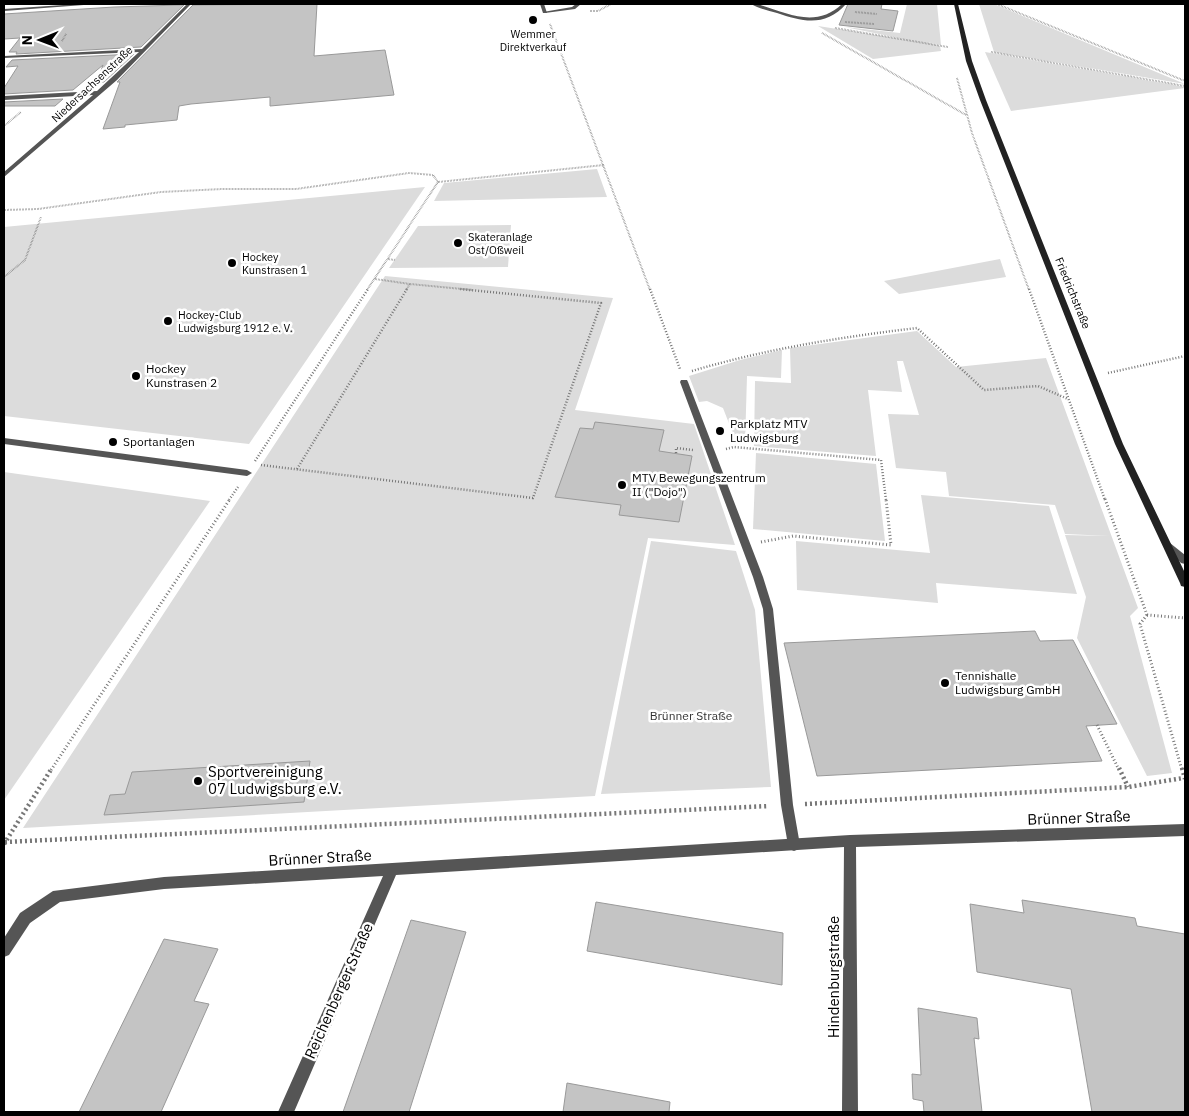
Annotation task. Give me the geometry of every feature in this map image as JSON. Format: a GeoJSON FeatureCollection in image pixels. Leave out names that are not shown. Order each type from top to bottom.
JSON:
{"type":"FeatureCollection","features":[{"type":"Feature","properties":{"kind":"main road","name":"Friedrichstraße"},"geometry":{"type":"LineString","coordinates":[[956,4],[970,60],[983,100],[1092,376],[1119,444],[1170,547],[1185,583]]}},
{"type":"Feature","properties":{"kind":"street"},"geometry":{"type":"LineString","coordinates":[[4,10],[95,4]]}},
{"type":"Feature","properties":{"kind":"street","name":"Niedersachsenstraße"},"geometry":{"type":"LineString","coordinates":[[4,175],[99,93],[189,4]]}},
{"type":"Feature","properties":{"kind":"street"},"geometry":{"type":"LineString","coordinates":[[542,4],[545,12],[573,8],[579,4]]}},
{"type":"Feature","properties":{"kind":"street"},"geometry":{"type":"LineString","coordinates":[[753,4],[803,18],[824,20],[839,10],[844,4]]}},
{"type":"Feature","properties":{"kind":"street"},"geometry":{"type":"LineString","coordinates":[[4,57],[143,50]]}},
{"type":"Feature","properties":{"kind":"street"},"geometry":{"type":"LineString","coordinates":[[4,98],[99,93]]}},
{"type":"Feature","properties":{"kind":"street"},"geometry":{"type":"LineString","coordinates":[[683,378],[768,609],[787,805],[794,845]]}},
{"type":"Feature","properties":{"kind":"street"},"geometry":{"type":"LineString","coordinates":[[4,441],[247,473]]}},
{"type":"Feature","properties":{"kind":"street"},"geometry":{"type":"LineString","coordinates":[[1170,547],[1185,560]]}},
{"type":"Feature","properties":{"kind":"street","name":"Brünner Straße"},"geometry":{"type":"LineString","coordinates":[[4,950],[25,918],[58,896],[164,883],[850,841],[1185,830]]}},
{"type":"Feature","properties":{"kind":"street","name":"Hindenburgstraße"},"geometry":{"type":"LineString","coordinates":[[850,841],[850,1112]]}},
{"type":"Feature","properties":{"kind":"street","name":"Reichenberger Straße"},"geometry":{"type":"LineString","coordinates":[[286,1112],[392,870]]}},
{"type":"Feature","properties":{"kind":"path"},"geometry":{"type":"LineString","coordinates":[[997,4],[1185,81]]}},
{"type":"Feature","properties":{"kind":"path"},"geometry":{"type":"LineString","coordinates":[[839,10],[877,14]]}},
{"type":"Feature","properties":{"kind":"path"},"geometry":{"type":"LineString","coordinates":[[545,12],[683,378]]}},
{"type":"Feature","properties":{"kind":"path"},"geometry":{"type":"LineString","coordinates":[[803,18],[837,43],[967,115]]}},
{"type":"Feature","properties":{"kind":"path"},"geometry":{"type":"LineString","coordinates":[[824,20],[874,24]]}},
{"type":"Feature","properties":{"kind":"path"},"geometry":{"type":"LineString","coordinates":[[835,28],[948,47],[950,55]]}},
{"type":"Feature","properties":{"kind":"path"},"geometry":{"type":"LineString","coordinates":[[991,52],[1185,86]]}},
{"type":"Feature","properties":{"kind":"path"},"geometry":{"type":"LineString","coordinates":[[955,72],[967,115],[1146,615]]}},
{"type":"Feature","properties":{"kind":"path"},"geometry":{"type":"LineString","coordinates":[[438,182],[604,166]]}},
{"type":"Feature","properties":{"kind":"path"},"geometry":{"type":"LineString","coordinates":[[4,210],[38,209],[185,190],[296,189],[409,173],[433,175],[438,182]]}},
{"type":"Feature","properties":{"kind":"path"},"geometry":{"type":"LineString","coordinates":[[374,279],[601,302],[533,498],[253,464],[374,279],[388,259],[438,182]]}},
{"type":"Feature","properties":{"kind":"path"},"geometry":{"type":"LineString","coordinates":[[4,277],[25,260],[41,217]]}},
{"type":"Feature","properties":{"kind":"path"},"geometry":{"type":"LineString","coordinates":[[388,259],[395,260]]}},
{"type":"Feature","properties":{"kind":"path"},"geometry":{"type":"LineString","coordinates":[[297,469],[410,284]]}},
{"type":"Feature","properties":{"kind":"path"},"geometry":{"type":"LineString","coordinates":[[691,372],[739,356],[798,343],[917,328],[984,390],[1038,386],[1068,399]]}},
{"type":"Feature","properties":{"kind":"path"},"geometry":{"type":"LineString","coordinates":[[1092,376],[1185,356]]}},
{"type":"Feature","properties":{"kind":"path"},"geometry":{"type":"LineString","coordinates":[[710,452],[734,447],[881,460],[891,545],[793,536],[746,545]]}},
{"type":"Feature","properties":{"kind":"path"},"geometry":{"type":"LineString","coordinates":[[4,843],[247,473]]}},
{"type":"Feature","properties":{"kind":"path"},"geometry":{"type":"LineString","coordinates":[[1146,615],[1185,618]]}},
{"type":"Feature","properties":{"kind":"path"},"geometry":{"type":"LineString","coordinates":[[4,843],[1128,787],[1184,778],[1140,624],[1146,615]]}},
{"type":"Feature","properties":{"kind":"path"},"geometry":{"type":"LineString","coordinates":[[1097,725],[1128,787]]}},
{"type":"Feature","properties":{"kind":"green space"},"geometry":{"type":"Polygon","coordinates":[[[907,4],[937,4],[941,45],[926,42],[940,46],[941,51],[873,59],[818,26],[908,40],[845,27],[900,33],[907,4]]]}},
{"type":"Feature","properties":{"kind":"green space"},"geometry":{"type":"Polygon","coordinates":[[[979,4],[994,4],[1185,84],[994,52],[979,4]]]}},
{"type":"Feature","properties":{"kind":"green space"},"geometry":{"type":"Polygon","coordinates":[[[985,52],[1185,87],[1185,88],[1011,111],[985,52]]]}},
{"type":"Feature","properties":{"kind":"green space"},"geometry":{"type":"Polygon","coordinates":[[[597,169],[607,197],[434,201],[444,183],[597,169]]]}},
{"type":"Feature","properties":{"kind":"green space","name":"Hockey-Club Ludwigsburg 1912 e. V."},"geometry":{"type":"Polygon","coordinates":[[[425,187],[249,444],[4,416],[4,227],[425,187]]]}},
{"type":"Feature","properties":{"kind":"green space","name":"Skateranlage Ost/Oßweil"},"geometry":{"type":"Polygon","coordinates":[[[511,225],[508,267],[389,268],[418,226],[511,225]]]}},
{"type":"Feature","properties":{"kind":"green space"},"geometry":{"type":"Polygon","coordinates":[[[1000,259],[1006,277],[899,294],[884,281],[1000,259]]]}},
{"type":"Feature","properties":{"kind":"green space"},"geometry":{"type":"Polygon","coordinates":[[[385,276],[613,298],[575,410],[694,424],[735,545],[648,538],[595,796],[23,828],[385,276]]]}},
{"type":"Feature","properties":{"kind":"green space"},"geometry":{"type":"Polygon","coordinates":[[[917,331],[956,367],[1046,358],[1138,608],[1130,616],[1172,773],[1147,776],[1077,638],[1086,597],[1065,535],[1110,536],[1065,534],[1055,505],[949,496],[946,472],[896,468],[888,414],[919,415],[903,361],[897,361],[902,392],[868,390],[876,456],[754,446],[755,381],[791,383],[790,348],[917,331]]]}},
{"type":"Feature","properties":{"kind":"green space"},"geometry":{"type":"Polygon","coordinates":[[[782,350],[781,378],[747,376],[745,444],[737,444],[723,408],[707,401],[699,402],[689,376],[740,360],[782,350]]]}},
{"type":"Feature","properties":{"kind":"green space"},"geometry":{"type":"Polygon","coordinates":[[[756,453],[876,464],[885,541],[753,529],[756,453]]]}},
{"type":"Feature","properties":{"kind":"green space"},"geometry":{"type":"Polygon","coordinates":[[[4,472],[210,501],[4,800],[4,472]]]}},
{"type":"Feature","properties":{"kind":"green space"},"geometry":{"type":"Polygon","coordinates":[[[921,495],[1049,506],[1077,594],[936,583],[938,603],[797,590],[796,541],[930,553],[921,495]]]}},
{"type":"Feature","properties":{"kind":"green space","name":"Brünner Straße"},"geometry":{"type":"Polygon","coordinates":[[[651,541],[736,551],[755,610],[771,787],[601,794],[651,541]]]}},
{"type":"Feature","properties":{"kind":"building"},"geometry":{"type":"Polygon","coordinates":[[[317,4],[314,56],[385,50],[394,95],[270,106],[270,97],[191,104],[179,106],[177,120],[103,129],[120,82],[117,82],[193,5],[317,4]]]}},
{"type":"Feature","properties":{"kind":"building"},"geometry":{"type":"Polygon","coordinates":[[[848,4],[882,4],[881,9],[898,11],[893,31],[839,25],[848,4]]]}},
{"type":"Feature","properties":{"kind":"building"},"geometry":{"type":"Polygon","coordinates":[[[184,5],[141,47],[16,54],[17,52],[9,52],[20,38],[4,39],[4,14],[184,5]]]}},
{"type":"Feature","properties":{"kind":"building"},"geometry":{"type":"Polygon","coordinates":[[[134,54],[104,82],[97,82],[103,65],[73,90],[4,94],[4,88],[18,66],[6,67],[12,60],[134,54]]]}},
{"type":"Feature","properties":{"kind":"building"},"geometry":{"type":"Polygon","coordinates":[[[63,99],[55,106],[4,106],[4,102],[63,99]]]}},
{"type":"Feature","properties":{"kind":"building","name":"MTV Bewegungszentrum II (\"Dojo\")"},"geometry":{"type":"Polygon","coordinates":[[[595,422],[664,430],[659,451],[692,456],[679,522],[619,515],[621,505],[555,497],[580,428],[593,429],[595,422]]]}},
{"type":"Feature","properties":{"kind":"building","name":"Tennishalle Ludwigsburg GmbH"},"geometry":{"type":"Polygon","coordinates":[[[1035,631],[1040,641],[1073,640],[1117,724],[1086,726],[1102,761],[817,776],[784,643],[1035,631]]]}},
{"type":"Feature","properties":{"kind":"building"},"geometry":{"type":"Polygon","coordinates":[[[310,761],[304,802],[104,815],[110,795],[125,794],[132,772],[310,761]]]}},
{"type":"Feature","properties":{"kind":"building"},"geometry":{"type":"Polygon","coordinates":[[[1022,900],[1135,918],[1137,926],[1185,934],[1185,1112],[1092,1112],[1071,989],[977,972],[970,904],[1024,913],[1022,900]]]}},
{"type":"Feature","properties":{"kind":"building"},"geometry":{"type":"Polygon","coordinates":[[[596,902],[783,933],[782,985],[587,951],[596,902]]]}},
{"type":"Feature","properties":{"kind":"building"},"geometry":{"type":"Polygon","coordinates":[[[411,920],[466,932],[409,1112],[343,1112],[411,920]]]}},
{"type":"Feature","properties":{"kind":"building"},"geometry":{"type":"Polygon","coordinates":[[[164,939],[218,949],[194,1001],[209,1004],[161,1112],[79,1112],[164,939]]]}},
{"type":"Feature","properties":{"kind":"building"},"geometry":{"type":"Polygon","coordinates":[[[918,1008],[977,1018],[979,1039],[974,1038],[982,1112],[924,1112],[923,1101],[913,1099],[912,1074],[921,1075],[918,1008]]]}},
{"type":"Feature","properties":{"kind":"building"},"geometry":{"type":"Polygon","coordinates":[[[567,1083],[670,1102],[669,1112],[563,1112],[567,1083]]]}},
{"type":"Feature","properties":{"kind":"place","name":"Wemmer Direktverkauf"},"geometry":{"type":"Point","coordinates":[533,20]}},
{"type":"Feature","properties":{"kind":"place","name":"Skateranlage Ost/Oßweil"},"geometry":{"type":"Point","coordinates":[458,243]}},
{"type":"Feature","properties":{"kind":"place","name":"Hockey Kunstrasen 1"},"geometry":{"type":"Point","coordinates":[232,263]}},
{"type":"Feature","properties":{"kind":"place","name":"Hockey-Club Ludwigsburg 1912 e. V."},"geometry":{"type":"Point","coordinates":[168,321]}},
{"type":"Feature","properties":{"kind":"place","name":"Hockey Kunstrasen 2"},"geometry":{"type":"Point","coordinates":[136,376]}},
{"type":"Feature","properties":{"kind":"place","name":"Parkplatz MTV Ludwigsburg"},"geometry":{"type":"Point","coordinates":[720,431]}},
{"type":"Feature","properties":{"kind":"place","name":"Sportanlagen"},"geometry":{"type":"Point","coordinates":[113,442]}},
{"type":"Feature","properties":{"kind":"place","name":"MTV Bewegungszentrum II (\"Dojo\")"},"geometry":{"type":"Point","coordinates":[622,485]}},
{"type":"Feature","properties":{"kind":"place","name":"Tennishalle Ludwigsburg GmbH"},"geometry":{"type":"Point","coordinates":[945,683]}},
{"type":"Feature","properties":{"kind":"place","name":"Sportvereinigung 07 Ludwigsburg e.V."},"geometry":{"type":"Point","coordinates":[198,781]}}]}
